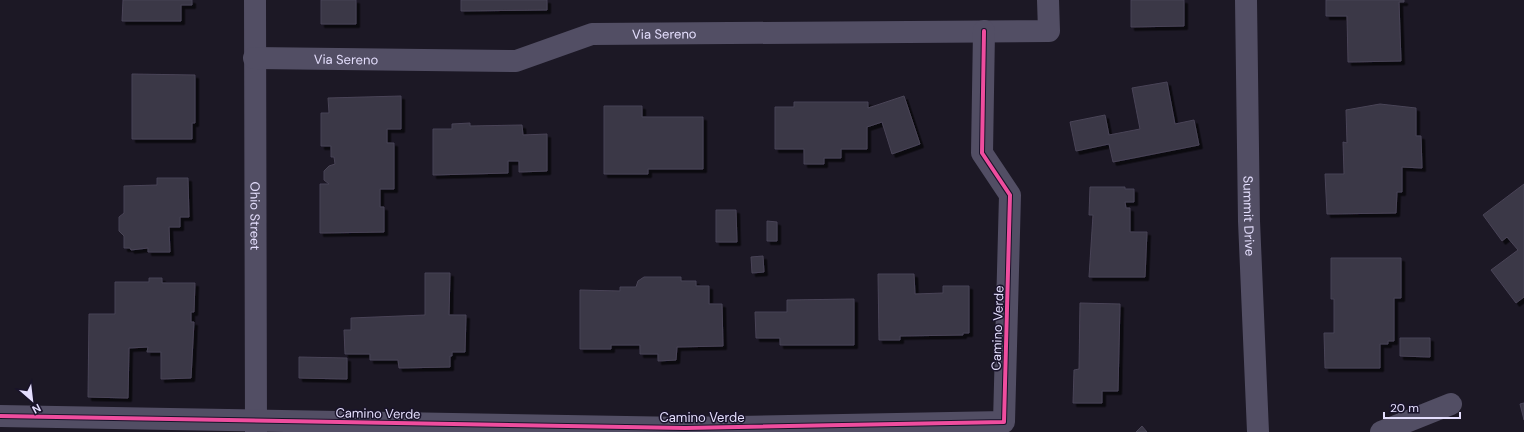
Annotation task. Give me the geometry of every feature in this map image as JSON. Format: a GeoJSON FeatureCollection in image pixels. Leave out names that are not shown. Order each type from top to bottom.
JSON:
{"type":"FeatureCollection","features":[{"type":"Feature","properties":{"kind":"street","name":"Ohio Street"},"geometry":{"type":"LineString","coordinates":[[255,0],[256,426]]}},
{"type":"Feature","properties":{"kind":"street","name":"Via Sereno"},"geometry":{"type":"LineString","coordinates":[[254,58],[516,62],[592,34],[1049,31],[1048,0]]}},
{"type":"Feature","properties":{"kind":"street","name":"Summit Drive"},"geometry":{"type":"LineString","coordinates":[[1246,0],[1250,221],[1258,432]]}},
{"type":"Feature","properties":{"kind":"street","name":"Camino Verde"},"geometry":{"type":"LineString","coordinates":[[0,416],[256,426],[685,428],[1004,422],[1010,195],[982,153],[984,31]]}},
{"type":"Feature","properties":{"kind":"street"},"geometry":{"type":"LineString","coordinates":[[1381,432],[1451,404]]}},
{"type":"Feature","properties":{"kind":"building"},"geometry":{"type":"Polygon","coordinates":[[[123,0],[192,0],[192,5],[181,5],[181,21],[122,21],[123,0]]]}},
{"type":"Feature","properties":{"kind":"building"},"geometry":{"type":"Polygon","coordinates":[[[321,0],[356,0],[356,24],[321,24],[321,0]]]}},
{"type":"Feature","properties":{"kind":"building"},"geometry":{"type":"Polygon","coordinates":[[[461,0],[547,0],[547,10],[461,11],[461,0]]]}},
{"type":"Feature","properties":{"kind":"building"},"geometry":{"type":"Polygon","coordinates":[[[1131,0],[1184,0],[1184,26],[1131,27],[1131,0]]]}},
{"type":"Feature","properties":{"kind":"building"},"geometry":{"type":"Polygon","coordinates":[[[1326,0],[1404,0],[1404,2],[1399,2],[1401,61],[1348,62],[1347,16],[1326,16],[1326,0]]]}},
{"type":"Feature","properties":{"kind":"building"},"geometry":{"type":"Polygon","coordinates":[[[132,74],[195,75],[195,123],[192,123],[192,139],[132,139],[132,74]]]}},
{"type":"Feature","properties":{"kind":"building"},"geometry":{"type":"Polygon","coordinates":[[[1167,82],[1175,124],[1194,120],[1199,145],[1113,162],[1109,144],[1076,151],[1070,122],[1105,115],[1109,135],[1140,129],[1132,88],[1167,82]]]}},
{"type":"Feature","properties":{"kind":"building"},"geometry":{"type":"Polygon","coordinates":[[[401,96],[401,129],[387,129],[387,143],[394,143],[394,189],[380,189],[380,207],[384,207],[384,232],[320,233],[320,184],[329,184],[324,180],[324,171],[329,166],[335,164],[334,157],[331,157],[331,146],[321,146],[321,113],[329,113],[328,98],[401,96]]]}},
{"type":"Feature","properties":{"kind":"building"},"geometry":{"type":"Polygon","coordinates":[[[904,96],[920,144],[892,154],[882,122],[867,127],[867,149],[841,149],[841,158],[824,158],[824,164],[804,164],[804,149],[775,149],[775,107],[794,107],[794,102],[868,102],[868,108],[904,96]]]}},
{"type":"Feature","properties":{"kind":"building"},"geometry":{"type":"Polygon","coordinates":[[[1380,104],[1416,108],[1416,136],[1421,136],[1422,168],[1402,167],[1402,192],[1397,192],[1396,213],[1327,214],[1325,174],[1344,174],[1343,142],[1347,143],[1346,110],[1380,104]]]}},
{"type":"Feature","properties":{"kind":"building"},"geometry":{"type":"Polygon","coordinates":[[[604,106],[642,106],[642,117],[703,117],[703,169],[648,169],[648,174],[604,174],[604,106]]]}},
{"type":"Feature","properties":{"kind":"building"},"geometry":{"type":"Polygon","coordinates":[[[470,123],[470,126],[522,125],[523,135],[547,134],[547,171],[519,172],[519,161],[508,161],[508,173],[433,175],[433,129],[452,129],[452,124],[470,123]]]}},
{"type":"Feature","properties":{"kind":"building"},"geometry":{"type":"Polygon","coordinates":[[[157,178],[188,178],[189,217],[180,217],[180,227],[169,227],[170,252],[148,252],[148,248],[131,250],[130,248],[124,248],[124,236],[119,231],[119,217],[124,213],[124,186],[157,185],[157,178]]]}},
{"type":"Feature","properties":{"kind":"building"},"geometry":{"type":"Polygon","coordinates":[[[1524,184],[1524,297],[1516,303],[1491,270],[1518,250],[1507,237],[1502,241],[1483,215],[1524,184]]]}},
{"type":"Feature","properties":{"kind":"building"},"geometry":{"type":"Polygon","coordinates":[[[1090,187],[1125,187],[1125,189],[1134,189],[1134,202],[1125,202],[1126,208],[1130,208],[1130,232],[1147,232],[1145,277],[1089,277],[1093,215],[1089,215],[1090,187]]]}},
{"type":"Feature","properties":{"kind":"building"},"geometry":{"type":"Polygon","coordinates":[[[716,210],[736,210],[737,242],[716,242],[716,210]]]}},
{"type":"Feature","properties":{"kind":"building"},"geometry":{"type":"Polygon","coordinates":[[[767,221],[777,222],[777,241],[767,241],[767,221]]]}},
{"type":"Feature","properties":{"kind":"building"},"geometry":{"type":"Polygon","coordinates":[[[763,256],[764,272],[752,273],[751,257],[763,256]]]}},
{"type":"Feature","properties":{"kind":"building"},"geometry":{"type":"Polygon","coordinates":[[[1331,258],[1401,258],[1401,298],[1394,298],[1394,341],[1388,341],[1388,344],[1380,344],[1380,368],[1325,368],[1324,333],[1334,333],[1334,299],[1331,299],[1331,258]]]}},
{"type":"Feature","properties":{"kind":"building"},"geometry":{"type":"Polygon","coordinates":[[[425,273],[450,273],[449,315],[466,315],[465,352],[452,352],[452,356],[450,356],[450,367],[399,368],[398,360],[370,360],[370,354],[345,354],[344,330],[351,330],[351,318],[425,315],[425,273]]]}},
{"type":"Feature","properties":{"kind":"building"},"geometry":{"type":"Polygon","coordinates":[[[878,274],[914,274],[915,294],[943,293],[943,286],[969,286],[969,333],[963,333],[963,335],[900,336],[900,340],[879,340],[878,274]]]}},
{"type":"Feature","properties":{"kind":"building"},"geometry":{"type":"Polygon","coordinates":[[[644,277],[681,277],[681,281],[696,281],[696,286],[709,286],[709,304],[722,304],[723,346],[677,347],[676,360],[658,361],[658,354],[640,354],[640,345],[611,345],[611,349],[580,349],[580,290],[620,291],[620,287],[636,287],[638,281],[644,277]]]}},
{"type":"Feature","properties":{"kind":"building"},"geometry":{"type":"Polygon","coordinates":[[[149,278],[162,278],[162,283],[195,283],[194,312],[191,312],[191,322],[194,322],[191,378],[161,379],[161,352],[147,352],[148,347],[129,348],[128,398],[88,397],[89,314],[115,314],[115,282],[149,282],[149,278]]]}},
{"type":"Feature","properties":{"kind":"building"},"geometry":{"type":"Polygon","coordinates":[[[854,299],[854,345],[780,345],[780,338],[756,338],[755,312],[787,312],[787,300],[854,299]]]}},
{"type":"Feature","properties":{"kind":"building"},"geometry":{"type":"Polygon","coordinates":[[[1080,303],[1120,304],[1118,391],[1102,391],[1102,403],[1073,403],[1074,370],[1079,369],[1080,303]]]}},
{"type":"Feature","properties":{"kind":"building"},"geometry":{"type":"Polygon","coordinates":[[[1400,338],[1430,338],[1430,357],[1400,356],[1400,338]]]}},
{"type":"Feature","properties":{"kind":"building"},"geometry":{"type":"Polygon","coordinates":[[[299,357],[347,358],[347,379],[299,378],[299,357]]]}},
{"type":"Feature","properties":{"kind":"building"},"geometry":{"type":"Polygon","coordinates":[[[1524,403],[1524,420],[1520,404],[1524,403]]]}},
{"type":"Feature","properties":{"kind":"building"},"geometry":{"type":"Polygon","coordinates":[[[1142,426],[1147,432],[1136,432],[1142,426]]]}},
{"type":"Feature","properties":{"kind":"cycle path"},"geometry":{"type":"LineString","coordinates":[[0,416],[685,428],[1004,422],[1010,195],[982,153],[984,31]]}}]}
